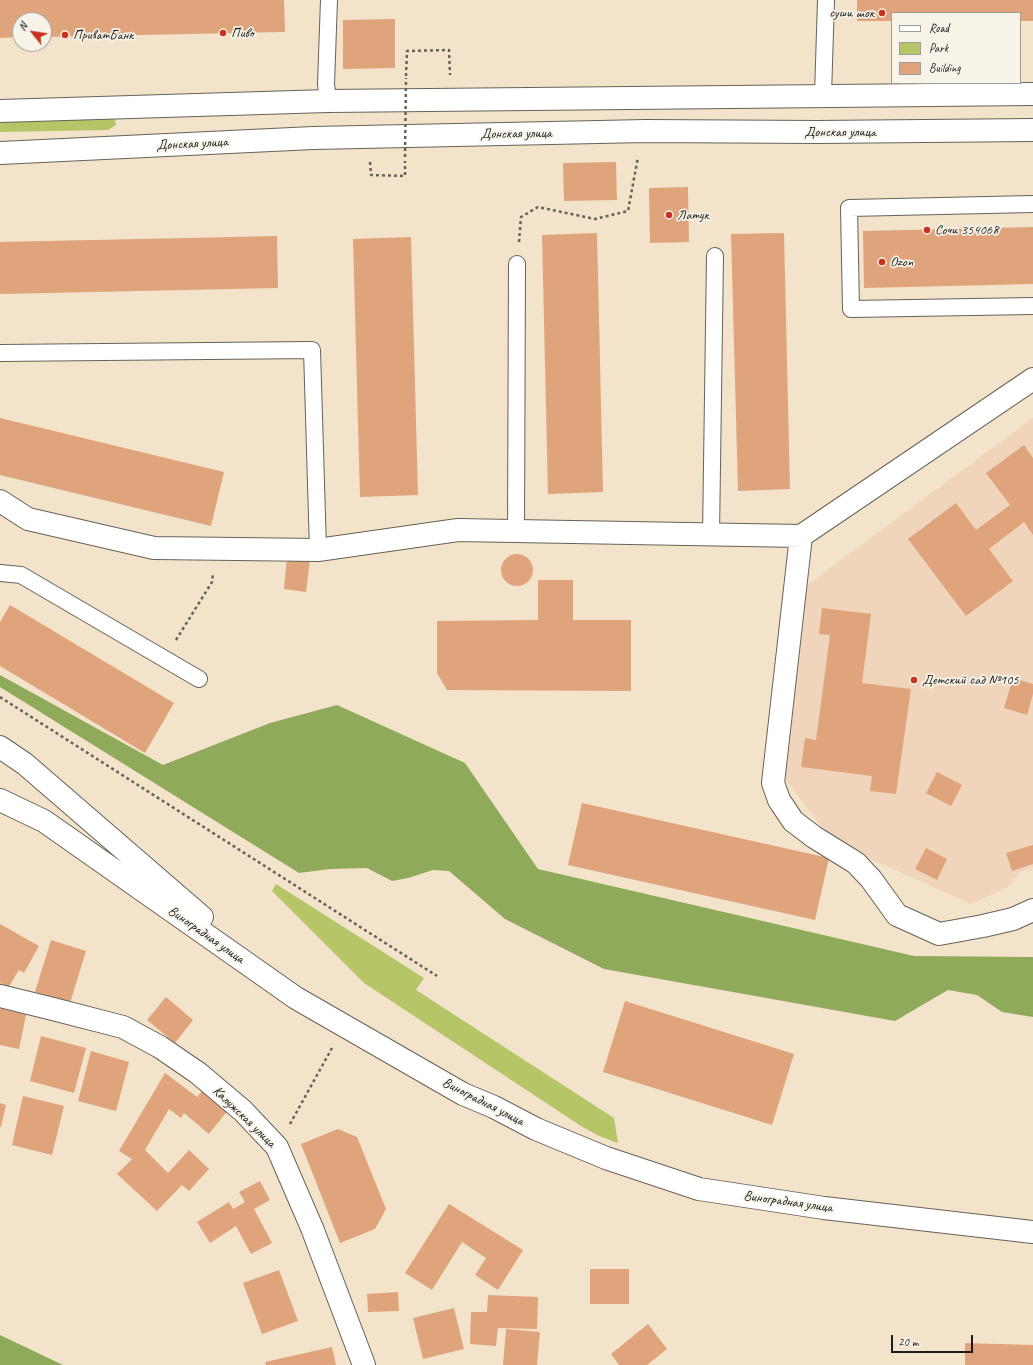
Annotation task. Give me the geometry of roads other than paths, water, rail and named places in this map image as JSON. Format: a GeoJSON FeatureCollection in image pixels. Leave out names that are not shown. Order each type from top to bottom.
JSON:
{"type":"FeatureCollection","features":[{"type":"Feature","properties":{"kind":"main road"},"geometry":{"type":"LineString","coordinates":[[0,111],[328,101],[1033,94]]}},
{"type":"Feature","properties":{"kind":"main road","name":"Донская улица"},"geometry":{"type":"LineString","coordinates":[[0,154],[313,138],[646,131],[817,132],[1033,130]]}},
{"type":"Feature","properties":{"kind":"main road"},"geometry":{"type":"LineString","coordinates":[[0,501],[28,519],[154,548],[318,550],[458,530],[801,536],[1033,379]]}},
{"type":"Feature","properties":{"kind":"main road"},"geometry":{"type":"LineString","coordinates":[[801,536],[773,783],[779,800],[793,821],[814,837],[856,863],[871,879],[897,915],[939,934],[1006,921],[1033,910]]}},
{"type":"Feature","properties":{"kind":"main road"},"geometry":{"type":"LineString","coordinates":[[0,748],[25,764],[296,998]]}},
{"type":"Feature","properties":{"kind":"main road"},"geometry":{"type":"LineString","coordinates":[[0,791],[44,821]]}},
{"type":"Feature","properties":{"kind":"main road","name":"Виноградная улица"},"geometry":{"type":"LineString","coordinates":[[0,800],[44,821],[296,998],[463,1094],[494,1107],[536,1129],[606,1158],[698,1189],[832,1209],[1033,1232]]}},
{"type":"Feature","properties":{"kind":"main road","name":"Калужская улица"},"geometry":{"type":"LineString","coordinates":[[0,996],[122,1027],[160,1046],[198,1073],[243,1111],[277,1147],[312,1228],[364,1365]]}},
{"type":"Feature","properties":{"kind":"lane"},"geometry":{"type":"LineString","coordinates":[[328,101],[326,84],[329,0]]}},
{"type":"Feature","properties":{"kind":"lane"},"geometry":{"type":"LineString","coordinates":[[823,96],[826,0]]}},
{"type":"Feature","properties":{"kind":"lane"},"geometry":{"type":"LineString","coordinates":[[1033,204],[849,208],[851,309],[1033,306]]}},
{"type":"Feature","properties":{"kind":"lane"},"geometry":{"type":"LineString","coordinates":[[711,535],[715,256]]}},
{"type":"Feature","properties":{"kind":"lane"},"geometry":{"type":"LineString","coordinates":[[516,532],[517,264]]}},
{"type":"Feature","properties":{"kind":"lane"},"geometry":{"type":"LineString","coordinates":[[0,353],[312,350],[318,550]]}},
{"type":"Feature","properties":{"kind":"lane"},"geometry":{"type":"LineString","coordinates":[[0,573],[21,575],[199,679]]}},
{"type":"Feature","properties":{"kind":"place","name":"суши шок"},"geometry":{"type":"Point","coordinates":[882,13]}},
{"type":"Feature","properties":{"kind":"place","name":"Пиво"},"geometry":{"type":"Point","coordinates":[223,33]}},
{"type":"Feature","properties":{"kind":"place","name":"ПриватБанк"},"geometry":{"type":"Point","coordinates":[65,35]}},
{"type":"Feature","properties":{"kind":"place","name":"Латук"},"geometry":{"type":"Point","coordinates":[669,215]}},
{"type":"Feature","properties":{"kind":"place","name":"Сочи 354068"},"geometry":{"type":"Point","coordinates":[927,230]}},
{"type":"Feature","properties":{"kind":"place","name":"Ozon"},"geometry":{"type":"Point","coordinates":[882,262]}},
{"type":"Feature","properties":{"kind":"place","name":"Детский сад №105"},"geometry":{"type":"Point","coordinates":[914,680]}}]}
